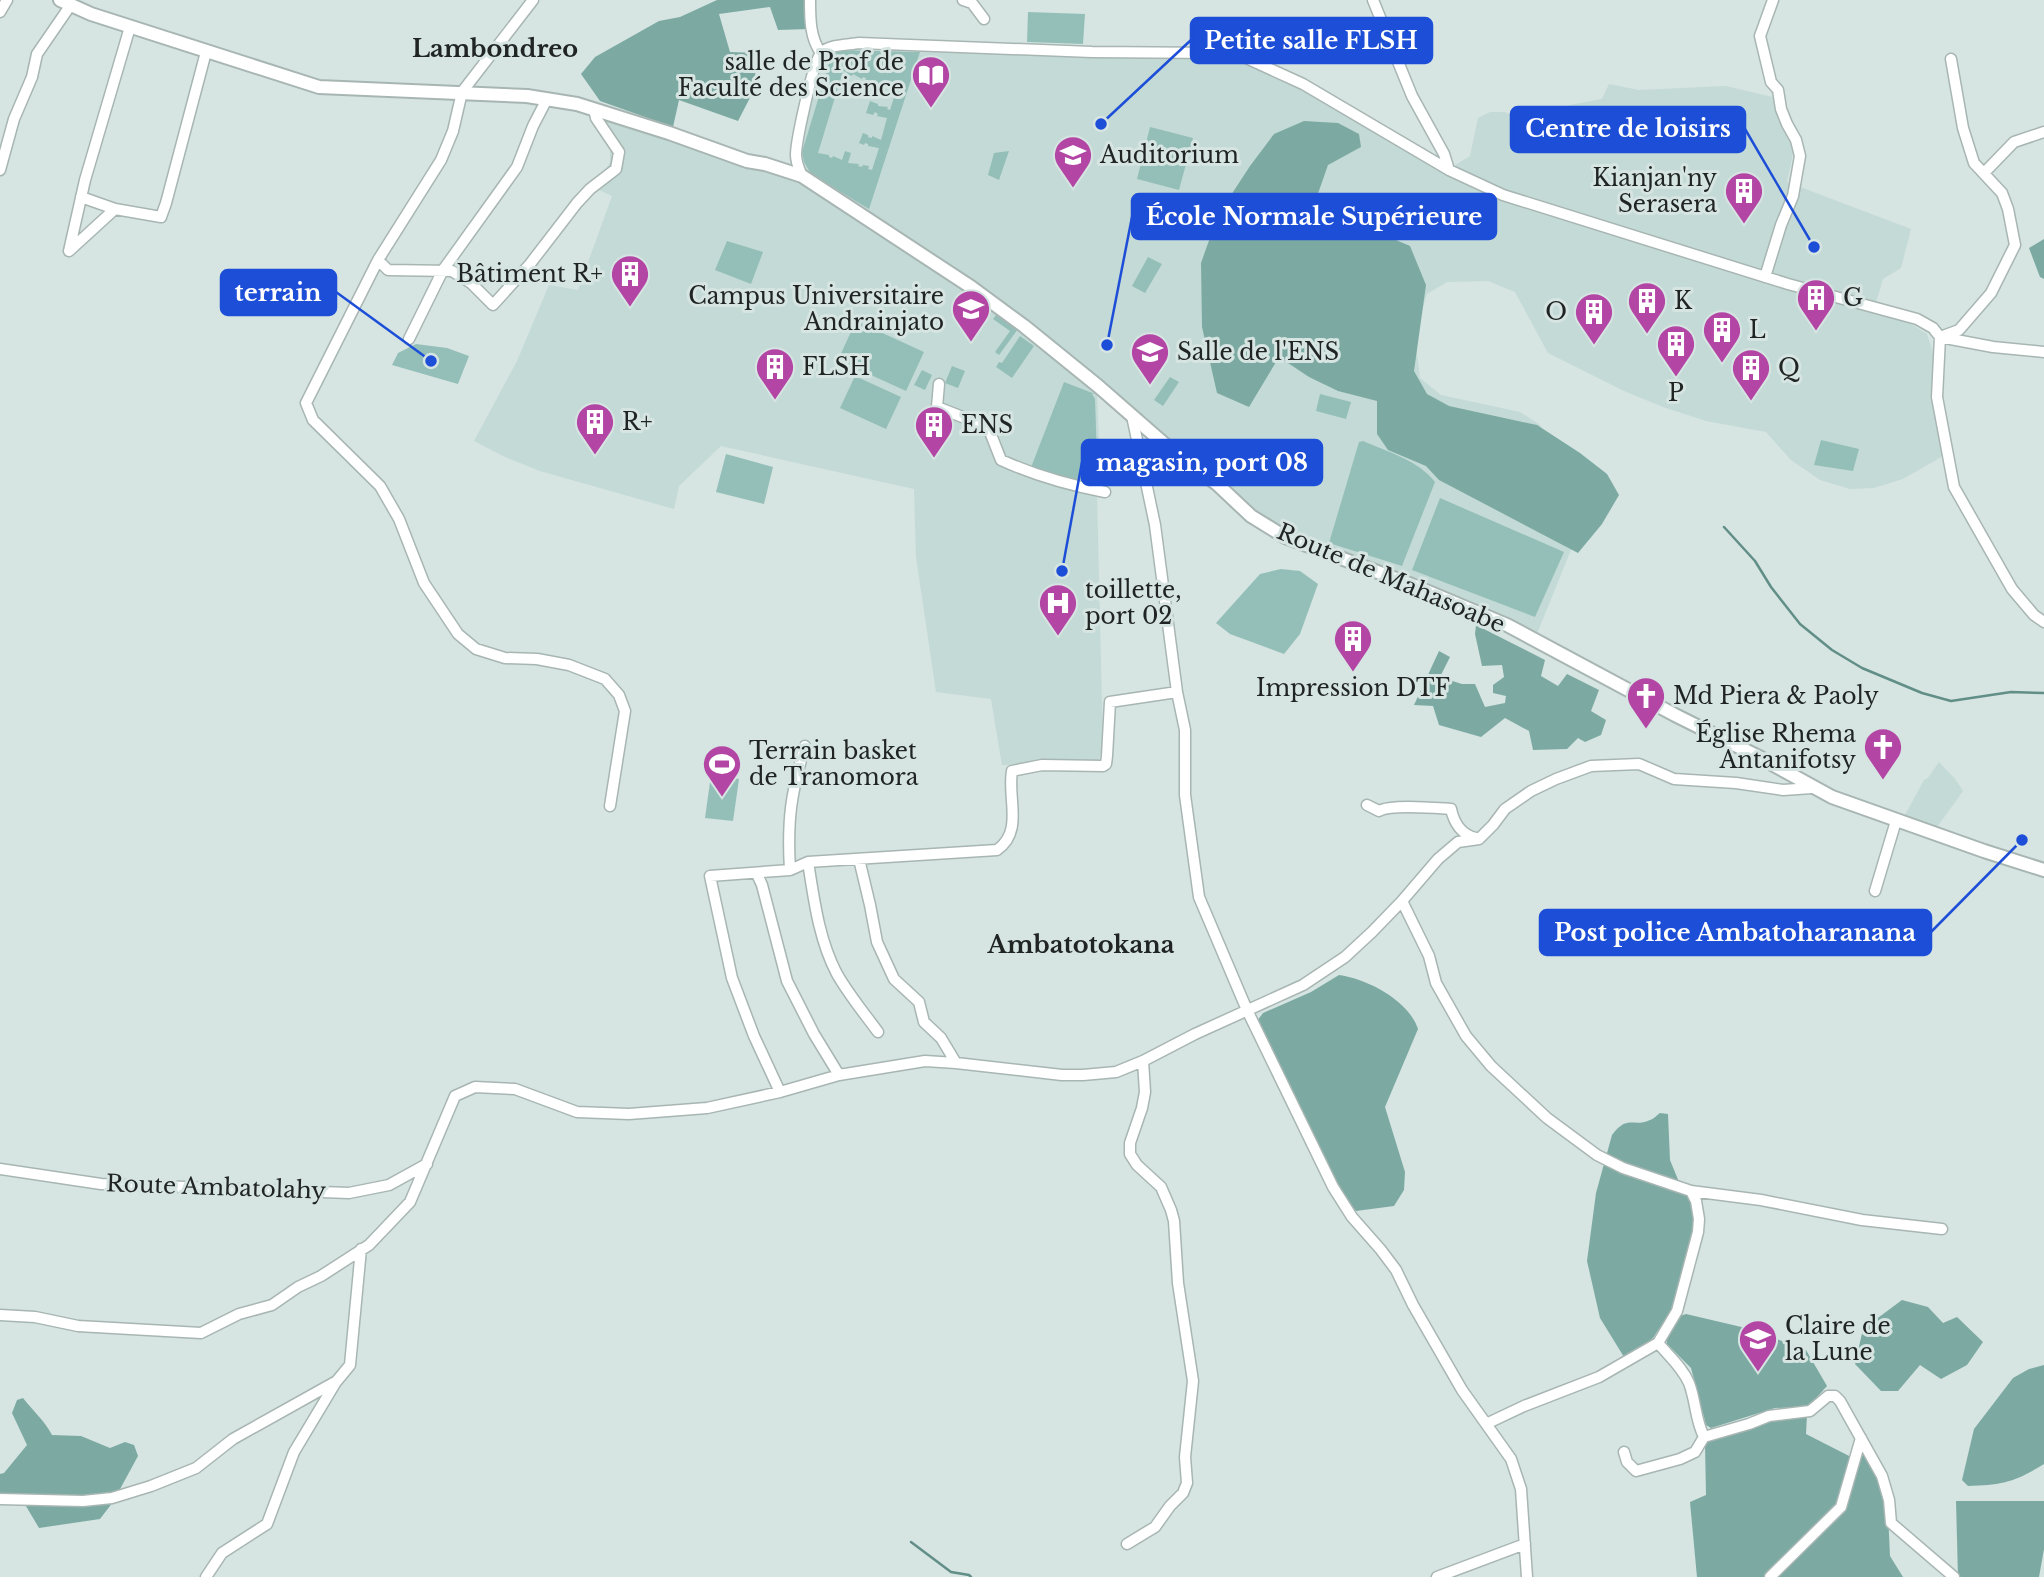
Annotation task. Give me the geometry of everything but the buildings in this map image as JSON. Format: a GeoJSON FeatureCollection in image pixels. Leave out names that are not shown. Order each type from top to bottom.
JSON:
{"type":"FeatureCollection","features":[{"type":"Feature","properties":{"kind":"street"},"geometry":{"type":"LineString","coordinates":[[0,12],[7,0]]}},
{"type":"Feature","properties":{"kind":"street"},"geometry":{"type":"LineString","coordinates":[[533,0],[462,92],[453,131],[441,160],[378,260],[306,403],[313,420],[380,486],[399,519],[424,583],[458,634],[476,649],[505,658],[537,659],[569,665],[605,679],[619,695],[625,711],[610,806]]}},
{"type":"Feature","properties":{"kind":"street"},"geometry":{"type":"LineString","coordinates":[[810,0],[811,26],[815,45],[821,53]]}},
{"type":"Feature","properties":{"kind":"street"},"geometry":{"type":"LineString","coordinates":[[964,0],[972,3],[984,19]]}},
{"type":"Feature","properties":{"kind":"street"},"geometry":{"type":"LineString","coordinates":[[1373,0],[1412,96],[1444,154],[1449,170]]}},
{"type":"Feature","properties":{"kind":"street"},"geometry":{"type":"LineString","coordinates":[[1765,276],[1793,196],[1800,156],[1796,140],[1787,124],[1778,90],[1771,82],[1760,36],[1773,0]]}},
{"type":"Feature","properties":{"kind":"street"},"geometry":{"type":"LineString","coordinates":[[0,170],[3,148],[32,77],[37,54],[65,3]]}},
{"type":"Feature","properties":{"kind":"street","name":"Route de Mahasoabe"},"geometry":{"type":"LineString","coordinates":[[65,3],[130,27],[319,87],[462,92],[547,99],[594,108],[747,161],[802,176],[1024,326],[1169,448],[1217,484],[1251,516],[1285,537],[1507,625],[1832,797],[1895,821],[2044,870]]}},
{"type":"Feature","properties":{"kind":"street"},"geometry":{"type":"LineString","coordinates":[[115,209],[69,251],[81,197],[130,27]]}},
{"type":"Feature","properties":{"kind":"street"},"geometry":{"type":"LineString","coordinates":[[802,176],[796,153],[808,93],[821,53],[830,48],[859,43],[1092,52],[1216,52],[1244,57],[1303,84],[1449,170],[1503,195],[1765,276],[1917,319],[1933,328],[1940,337],[1937,397],[1954,487],[2012,589],[2034,615],[2044,622]]}},
{"type":"Feature","properties":{"kind":"street"},"geometry":{"type":"LineString","coordinates":[[81,197],[115,209],[161,216],[206,52]]}},
{"type":"Feature","properties":{"kind":"street"},"geometry":{"type":"LineString","coordinates":[[1940,337],[1959,330],[1991,293],[2015,245],[2002,193],[1974,163],[1963,128],[1951,59]]}},
{"type":"Feature","properties":{"kind":"street"},"geometry":{"type":"LineString","coordinates":[[409,339],[443,271],[517,167],[547,99]]}},
{"type":"Feature","properties":{"kind":"street"},"geometry":{"type":"LineString","coordinates":[[378,260],[388,270],[452,271],[471,283],[493,304],[530,264],[577,203],[616,169],[619,152],[596,118],[594,108]]}},
{"type":"Feature","properties":{"kind":"street"},"geometry":{"type":"LineString","coordinates":[[1984,173],[2014,142],[2044,132]]}},
{"type":"Feature","properties":{"kind":"street"},"geometry":{"type":"LineString","coordinates":[[1940,337],[1993,347],[2044,352]]}},
{"type":"Feature","properties":{"kind":"street"},"geometry":{"type":"LineString","coordinates":[[939,384],[937,407],[988,427],[1001,460],[1034,475],[1105,492]]}},
{"type":"Feature","properties":{"kind":"street"},"geometry":{"type":"LineString","coordinates":[[1131,415],[1155,525],[1177,692],[1185,730],[1185,795],[1199,897],[1247,1010],[1333,1188],[1352,1217],[1396,1270],[1462,1390],[1511,1459],[1521,1489],[1527,1577]]}},
{"type":"Feature","properties":{"kind":"street"},"geometry":{"type":"LineString","coordinates":[[780,1092],[754,1036],[732,978],[710,876],[790,870],[808,863],[998,850],[1006,844],[1012,831],[1012,771],[1042,765],[1103,766],[1108,756],[1110,702],[1177,692]]}},
{"type":"Feature","properties":{"kind":"street"},"geometry":{"type":"LineString","coordinates":[[790,870],[789,812],[793,786],[805,746]]}},
{"type":"Feature","properties":{"kind":"street"},"geometry":{"type":"LineString","coordinates":[[0,1315],[35,1317],[78,1326],[201,1332],[239,1314],[272,1305],[369,1245],[410,1202],[454,1096],[475,1087],[515,1088],[577,1112],[629,1114],[707,1108],[780,1092],[839,1075],[925,1061],[1062,1074],[1116,1072],[1303,985],[1345,957],[1402,901],[1448,850],[1458,842],[1479,839],[1505,809],[1531,791],[1556,779],[1591,766],[1639,764],[1674,779],[1736,783],[1783,790],[1812,788]]}},
{"type":"Feature","properties":{"kind":"street"},"geometry":{"type":"LineString","coordinates":[[1367,805],[1379,811],[1385,807],[1451,809],[1460,830],[1479,839]]}},
{"type":"Feature","properties":{"kind":"street"},"geometry":{"type":"LineString","coordinates":[[1875,891],[1895,821]]}},
{"type":"Feature","properties":{"kind":"street"},"geometry":{"type":"LineString","coordinates":[[859,859],[877,942],[894,979],[919,1002],[924,1022],[941,1038],[956,1063]]}},
{"type":"Feature","properties":{"kind":"street"},"geometry":{"type":"LineString","coordinates":[[808,863],[817,916],[836,971],[878,1032]]}},
{"type":"Feature","properties":{"kind":"street"},"geometry":{"type":"LineString","coordinates":[[757,874],[787,981],[839,1075]]}},
{"type":"Feature","properties":{"kind":"street"},"geometry":{"type":"LineString","coordinates":[[1402,901],[1429,956],[1436,983],[1466,1036],[1513,1088],[1547,1118],[1597,1155],[1623,1168],[1691,1191],[1761,1200],[1863,1220],[1942,1229]]}},
{"type":"Feature","properties":{"kind":"street"},"geometry":{"type":"LineString","coordinates":[[1127,1544],[1155,1527],[1183,1493],[1193,1381],[1178,1283],[1171,1210],[1161,1187],[1137,1165],[1130,1154],[1130,1143],[1142,1108],[1143,1061]]}},
{"type":"Feature","properties":{"kind":"street","name":"Route Ambatolahy"},"geometry":{"type":"LineString","coordinates":[[0,1169],[101,1184],[349,1193],[388,1185],[427,1164]]}},
{"type":"Feature","properties":{"kind":"street"},"geometry":{"type":"LineString","coordinates":[[1486,1424],[1599,1377],[1658,1343],[1677,1311],[1698,1233],[1699,1219],[1691,1191]]}},
{"type":"Feature","properties":{"kind":"street"},"geometry":{"type":"LineString","coordinates":[[206,1577],[222,1553],[267,1524],[294,1452],[336,1382],[350,1365],[360,1249]]}},
{"type":"Feature","properties":{"kind":"street"},"geometry":{"type":"LineString","coordinates":[[1658,1343],[1684,1373],[1704,1437]]}},
{"type":"Feature","properties":{"kind":"street"},"geometry":{"type":"LineString","coordinates":[[0,1499],[83,1501],[112,1498],[150,1486],[196,1468],[233,1439],[336,1382]]}},
{"type":"Feature","properties":{"kind":"street"},"geometry":{"type":"LineString","coordinates":[[1624,1452],[1627,1462],[1636,1471],[1680,1460],[1695,1452],[1704,1437],[1769,1416],[1810,1411],[1828,1396],[1835,1396],[1882,1476],[1889,1500],[1891,1523],[1954,1577]]}},
{"type":"Feature","properties":{"kind":"street"},"geometry":{"type":"LineString","coordinates":[[1770,1577],[1841,1507],[1861,1438]]}},
{"type":"Feature","properties":{"kind":"street"},"geometry":{"type":"LineString","coordinates":[[1437,1577],[1525,1544]]}},
{"type":"Feature","properties":{"kind":"shaded area","name":"Campus Universitaire Andrainjato"},"geometry":{"type":"Polygon","coordinates":[[[832,51],[1216,56],[1265,71],[1442,173],[1470,156],[1478,118],[1490,112],[1505,112],[1555,134],[1560,107],[1602,99],[1609,84],[1639,90],[1726,86],[1772,97],[1794,149],[1787,182],[1911,229],[1901,268],[1883,279],[1874,309],[1901,318],[1927,334],[1933,352],[1932,398],[1943,456],[1903,479],[1874,488],[1850,489],[1820,480],[1791,460],[1766,432],[1706,421],[1663,407],[1548,353],[1515,292],[1488,281],[1447,282],[1427,294],[1418,324],[1417,354],[1420,378],[1441,395],[1520,412],[1540,425],[1586,513],[1536,636],[1490,610],[1422,582],[1283,533],[1097,391],[1101,495],[1097,495],[1103,746],[1098,763],[1002,765],[991,699],[936,692],[916,557],[914,489],[721,446],[679,486],[674,509],[540,471],[474,441],[517,361],[549,285],[578,290],[612,196],[595,188],[610,162],[610,137],[601,122],[605,116],[794,178],[823,61],[832,51]]]}},
{"type":"Feature","properties":{"kind":"shaded area"},"geometry":{"type":"Polygon","coordinates":[[[1939,762],[1963,791],[1937,827],[1905,815],[1924,780],[1939,762]]]}},
{"type":"Feature","properties":{"kind":"green space"},"geometry":{"type":"Polygon","coordinates":[[[717,0],[804,0],[809,29],[778,30],[770,7],[719,14],[730,52],[757,53],[754,90],[738,121],[679,100],[673,127],[600,101],[581,74],[595,57],[659,21],[680,17],[717,0]]]}},
{"type":"Feature","properties":{"kind":"green space"},"geometry":{"type":"Polygon","coordinates":[[[1028,12],[1085,14],[1083,44],[1027,42],[1028,12]]]}},
{"type":"Feature","properties":{"kind":"green space"},"geometry":{"type":"Polygon","coordinates":[[[839,50],[920,52],[869,209],[811,174],[804,162],[802,152],[831,57],[839,50]],[[843,71],[818,153],[842,160],[845,151],[851,153],[848,163],[869,166],[868,169],[872,170],[879,148],[859,143],[863,133],[881,140],[887,118],[877,116],[875,112],[873,115],[866,113],[870,101],[890,110],[897,88],[884,84],[882,86],[873,80],[870,88],[864,86],[866,78],[862,79],[853,74],[852,76],[846,74],[847,72],[843,71]]]}},
{"type":"Feature","properties":{"kind":"green space"},"geometry":{"type":"Polygon","coordinates":[[[1304,121],[1338,123],[1359,134],[1361,147],[1328,165],[1314,205],[1410,246],[1426,285],[1414,371],[1427,394],[1449,406],[1537,425],[1607,474],[1619,495],[1602,524],[1578,553],[1439,480],[1426,466],[1388,450],[1377,434],[1377,401],[1338,391],[1309,377],[1279,357],[1249,407],[1217,393],[1202,327],[1201,263],[1218,215],[1250,166],[1274,134],[1304,121]]]}},
{"type":"Feature","properties":{"kind":"green space"},"geometry":{"type":"Polygon","coordinates":[[[1150,127],[1193,138],[1179,190],[1137,179],[1150,127]]]}},
{"type":"Feature","properties":{"kind":"green space"},"geometry":{"type":"Polygon","coordinates":[[[1009,151],[999,180],[988,175],[994,153],[1009,151]]]}},
{"type":"Feature","properties":{"kind":"green space"},"geometry":{"type":"Polygon","coordinates":[[[2044,239],[2044,279],[2040,277],[2029,248],[2044,239]]]}},
{"type":"Feature","properties":{"kind":"green space"},"geometry":{"type":"Polygon","coordinates":[[[727,241],[763,252],[751,284],[715,270],[727,241]]]}},
{"type":"Feature","properties":{"kind":"green space"},"geometry":{"type":"Polygon","coordinates":[[[1148,257],[1162,264],[1145,293],[1132,286],[1148,257]]]}},
{"type":"Feature","properties":{"kind":"green space"},"geometry":{"type":"Polygon","coordinates":[[[971,296],[992,310],[988,316],[966,301],[971,296]]]}},
{"type":"Feature","properties":{"kind":"green space"},"geometry":{"type":"Polygon","coordinates":[[[997,314],[1018,329],[999,355],[995,352],[1010,331],[993,319],[997,314]]]}},
{"type":"Feature","properties":{"kind":"green space"},"geometry":{"type":"Polygon","coordinates":[[[856,321],[924,352],[906,391],[838,360],[856,321]]]}},
{"type":"Feature","properties":{"kind":"green space"},"geometry":{"type":"Polygon","coordinates":[[[1020,336],[1034,346],[1012,378],[996,367],[999,362],[1002,363],[1020,336]]]}},
{"type":"Feature","properties":{"kind":"green space"},"geometry":{"type":"Polygon","coordinates":[[[416,344],[447,348],[469,356],[458,384],[392,365],[398,353],[416,344]]]}},
{"type":"Feature","properties":{"kind":"green space"},"geometry":{"type":"Polygon","coordinates":[[[952,366],[965,371],[958,388],[945,383],[952,366]]]}},
{"type":"Feature","properties":{"kind":"green space"},"geometry":{"type":"Polygon","coordinates":[[[922,370],[932,375],[925,390],[914,385],[922,370]]]}},
{"type":"Feature","properties":{"kind":"green space"},"geometry":{"type":"Polygon","coordinates":[[[855,376],[901,397],[886,429],[840,408],[855,376]]]}},
{"type":"Feature","properties":{"kind":"green space"},"geometry":{"type":"Polygon","coordinates":[[[1170,377],[1179,382],[1163,406],[1154,400],[1170,377]]]}},
{"type":"Feature","properties":{"kind":"green space"},"geometry":{"type":"Polygon","coordinates":[[[1064,382],[1095,394],[1092,394],[1095,399],[1098,487],[1030,470],[1064,382]]]}},
{"type":"Feature","properties":{"kind":"green space"},"geometry":{"type":"Polygon","coordinates":[[[1320,394],[1351,402],[1346,419],[1316,411],[1320,394]]]}},
{"type":"Feature","properties":{"kind":"green space"},"geometry":{"type":"Polygon","coordinates":[[[1821,440],[1859,449],[1853,471],[1814,465],[1821,440]]]}},
{"type":"Feature","properties":{"kind":"green space"},"geometry":{"type":"Polygon","coordinates":[[[1363,441],[1411,462],[1435,482],[1402,566],[1329,543],[1359,442],[1363,441]]]}},
{"type":"Feature","properties":{"kind":"green space"},"geometry":{"type":"Polygon","coordinates":[[[1248,442],[1260,453],[1250,476],[1235,486],[1228,479],[1248,442]]]}},
{"type":"Feature","properties":{"kind":"green space"},"geometry":{"type":"Polygon","coordinates":[[[726,454],[773,467],[764,504],[716,492],[726,454]]]}},
{"type":"Feature","properties":{"kind":"green space"},"geometry":{"type":"Polygon","coordinates":[[[1440,498],[1564,552],[1535,617],[1412,570],[1440,498]]]}},
{"type":"Feature","properties":{"kind":"green space"},"geometry":{"type":"Polygon","coordinates":[[[1281,569],[1300,571],[1318,584],[1300,634],[1284,654],[1230,634],[1216,623],[1260,574],[1281,569]]]}},
{"type":"Feature","properties":{"kind":"green space"},"geometry":{"type":"Polygon","coordinates":[[[1476,625],[1545,660],[1541,676],[1558,686],[1567,674],[1599,690],[1591,711],[1606,720],[1601,735],[1585,742],[1578,738],[1567,749],[1533,750],[1529,731],[1505,718],[1481,737],[1439,725],[1433,706],[1414,705],[1439,651],[1450,657],[1440,677],[1462,684],[1475,684],[1485,707],[1505,703],[1506,696],[1493,693],[1493,685],[1504,677],[1502,665],[1482,666],[1475,634],[1476,625]]]}},
{"type":"Feature","properties":{"kind":"green space","name":"Terrain basket de Tranomora"},"geometry":{"type":"Polygon","coordinates":[[[711,775],[739,779],[733,821],[705,818],[711,775]]]}},
{"type":"Feature","properties":{"kind":"green space"},"geometry":{"type":"Polygon","coordinates":[[[1339,975],[1362,981],[1386,993],[1406,1009],[1418,1029],[1385,1107],[1405,1172],[1404,1190],[1394,1206],[1356,1211],[1343,1195],[1257,1021],[1263,1013],[1311,992],[1339,975]]]}},
{"type":"Feature","properties":{"kind":"green space"},"geometry":{"type":"Polygon","coordinates":[[[1660,1113],[1668,1114],[1670,1160],[1679,1182],[1695,1201],[1697,1223],[1673,1308],[1653,1338],[1624,1357],[1600,1318],[1587,1261],[1596,1193],[1612,1135],[1622,1125],[1644,1122],[1660,1113]]]}},
{"type":"Feature","properties":{"kind":"green space"},"geometry":{"type":"Polygon","coordinates":[[[1902,1300],[1928,1307],[1943,1323],[1957,1317],[1983,1342],[1967,1365],[1941,1379],[1920,1365],[1898,1391],[1881,1391],[1855,1364],[1863,1329],[1902,1300]]]}},
{"type":"Feature","properties":{"kind":"green space","name":"Claire de la Lune"},"geometry":{"type":"Polygon","coordinates":[[[1686,1314],[1750,1329],[1806,1350],[1827,1386],[1808,1407],[1775,1408],[1711,1428],[1706,1425],[1691,1368],[1667,1344],[1666,1337],[1677,1317],[1686,1314]]]}},
{"type":"Feature","properties":{"kind":"green space"},"geometry":{"type":"Polygon","coordinates":[[[2044,1365],[2044,1464],[2008,1481],[1968,1486],[1962,1480],[1974,1429],[2013,1378],[2029,1369],[2044,1365]]]}},
{"type":"Feature","properties":{"kind":"green space"},"geometry":{"type":"Polygon","coordinates":[[[23,1398],[52,1435],[81,1436],[110,1448],[125,1442],[134,1445],[138,1456],[113,1502],[100,1519],[39,1528],[20,1496],[0,1494],[0,1474],[4,1473],[27,1445],[12,1413],[17,1400],[23,1398]]]}},
{"type":"Feature","properties":{"kind":"green space"},"geometry":{"type":"Polygon","coordinates":[[[1807,1415],[1806,1434],[1855,1459],[1863,1442],[1875,1467],[1888,1513],[1890,1556],[1903,1577],[1697,1577],[1690,1502],[1706,1495],[1705,1443],[1730,1432],[1749,1430],[1767,1420],[1807,1415]]]}},
{"type":"Feature","properties":{"kind":"green space"},"geometry":{"type":"Polygon","coordinates":[[[1956,1501],[2044,1501],[2044,1549],[2039,1577],[1958,1577],[1956,1501]]]}},
{"type":"Feature","properties":{"kind":"waterway"},"geometry":{"type":"LineString","coordinates":[[1724,527],[1755,561],[1800,624],[1832,650],[1862,668],[1922,693],[1951,701],[2011,692],[2044,693]]}},
{"type":"Feature","properties":{"kind":"waterway"},"geometry":{"type":"LineString","coordinates":[[911,1542],[951,1572],[971,1577]]}},
{"type":"Feature","properties":{"kind":"place","name":"salle de Prof de Faculté des Science"},"geometry":{"type":"Point","coordinates":[931,109]}},
{"type":"Feature","properties":{"kind":"place","name":"Petite salle FLSH"},"geometry":{"type":"Point","coordinates":[1101,124]}},
{"type":"Feature","properties":{"kind":"place","name":"Auditorium"},"geometry":{"type":"Point","coordinates":[1073,189]}},
{"type":"Feature","properties":{"kind":"place","name":"Kianjan'ny Serasera"},"geometry":{"type":"Point","coordinates":[1744,225]}},
{"type":"Feature","properties":{"kind":"place","name":"Centre de loisirs"},"geometry":{"type":"Point","coordinates":[1814,247]}},
{"type":"Feature","properties":{"kind":"place","name":"Bâtiment R+"},"geometry":{"type":"Point","coordinates":[630,308]}},
{"type":"Feature","properties":{"kind":"place","name":"G"},"geometry":{"type":"Point","coordinates":[1816,332]}},
{"type":"Feature","properties":{"kind":"place","name":"K"},"geometry":{"type":"Point","coordinates":[1647,335]}},
{"type":"Feature","properties":{"kind":"place","name":"Campus Universitaire Andrainjato"},"geometry":{"type":"Point","coordinates":[971,343]}},
{"type":"Feature","properties":{"kind":"place","name":"École Normale Supérieure"},"geometry":{"type":"Point","coordinates":[1107,345]}},
{"type":"Feature","properties":{"kind":"place","name":"O"},"geometry":{"type":"Point","coordinates":[1594,346]}},
{"type":"Feature","properties":{"kind":"place","name":"terrain"},"geometry":{"type":"Point","coordinates":[431,361]}},
{"type":"Feature","properties":{"kind":"place","name":"L"},"geometry":{"type":"Point","coordinates":[1722,364]}},
{"type":"Feature","properties":{"kind":"place","name":"P"},"geometry":{"type":"Point","coordinates":[1676,378]}},
{"type":"Feature","properties":{"kind":"place","name":"Salle de l'ENS"},"geometry":{"type":"Point","coordinates":[1150,386]}},
{"type":"Feature","properties":{"kind":"place","name":"FLSH"},"geometry":{"type":"Point","coordinates":[775,401]}},
{"type":"Feature","properties":{"kind":"place","name":"Q"},"geometry":{"type":"Point","coordinates":[1751,402]}},
{"type":"Feature","properties":{"kind":"place","name":"R+"},"geometry":{"type":"Point","coordinates":[595,456]}},
{"type":"Feature","properties":{"kind":"place","name":"ENS"},"geometry":{"type":"Point","coordinates":[934,459]}},
{"type":"Feature","properties":{"kind":"place","name":"magasin, port 08"},"geometry":{"type":"Point","coordinates":[1062,571]}},
{"type":"Feature","properties":{"kind":"place","name":"toillette, port 02"},"geometry":{"type":"Point","coordinates":[1058,637]}},
{"type":"Feature","properties":{"kind":"place","name":"Impression DTF"},"geometry":{"type":"Point","coordinates":[1353,673]}},
{"type":"Feature","properties":{"kind":"place","name":"Md Piera & Paoly"},"geometry":{"type":"Point","coordinates":[1646,730]}},
{"type":"Feature","properties":{"kind":"place","name":"Église Rhema Antanifotsy"},"geometry":{"type":"Point","coordinates":[1883,781]}},
{"type":"Feature","properties":{"kind":"place","name":"Terrain basket de Tranomora"},"geometry":{"type":"Point","coordinates":[722,798]}},
{"type":"Feature","properties":{"kind":"place","name":"Post police Ambatoharanana"},"geometry":{"type":"Point","coordinates":[2022,840]}},
{"type":"Feature","properties":{"kind":"place","name":"Claire de la Lune"},"geometry":{"type":"Point","coordinates":[1758,1373]}},
{"type":"Feature","properties":{"kind":"district","name":"Lambondreo"},"geometry":{"type":"Point","coordinates":[495,49]}},
{"type":"Feature","properties":{"kind":"district","name":"Ambatotokana"},"geometry":{"type":"Point","coordinates":[1081,945]}}]}
